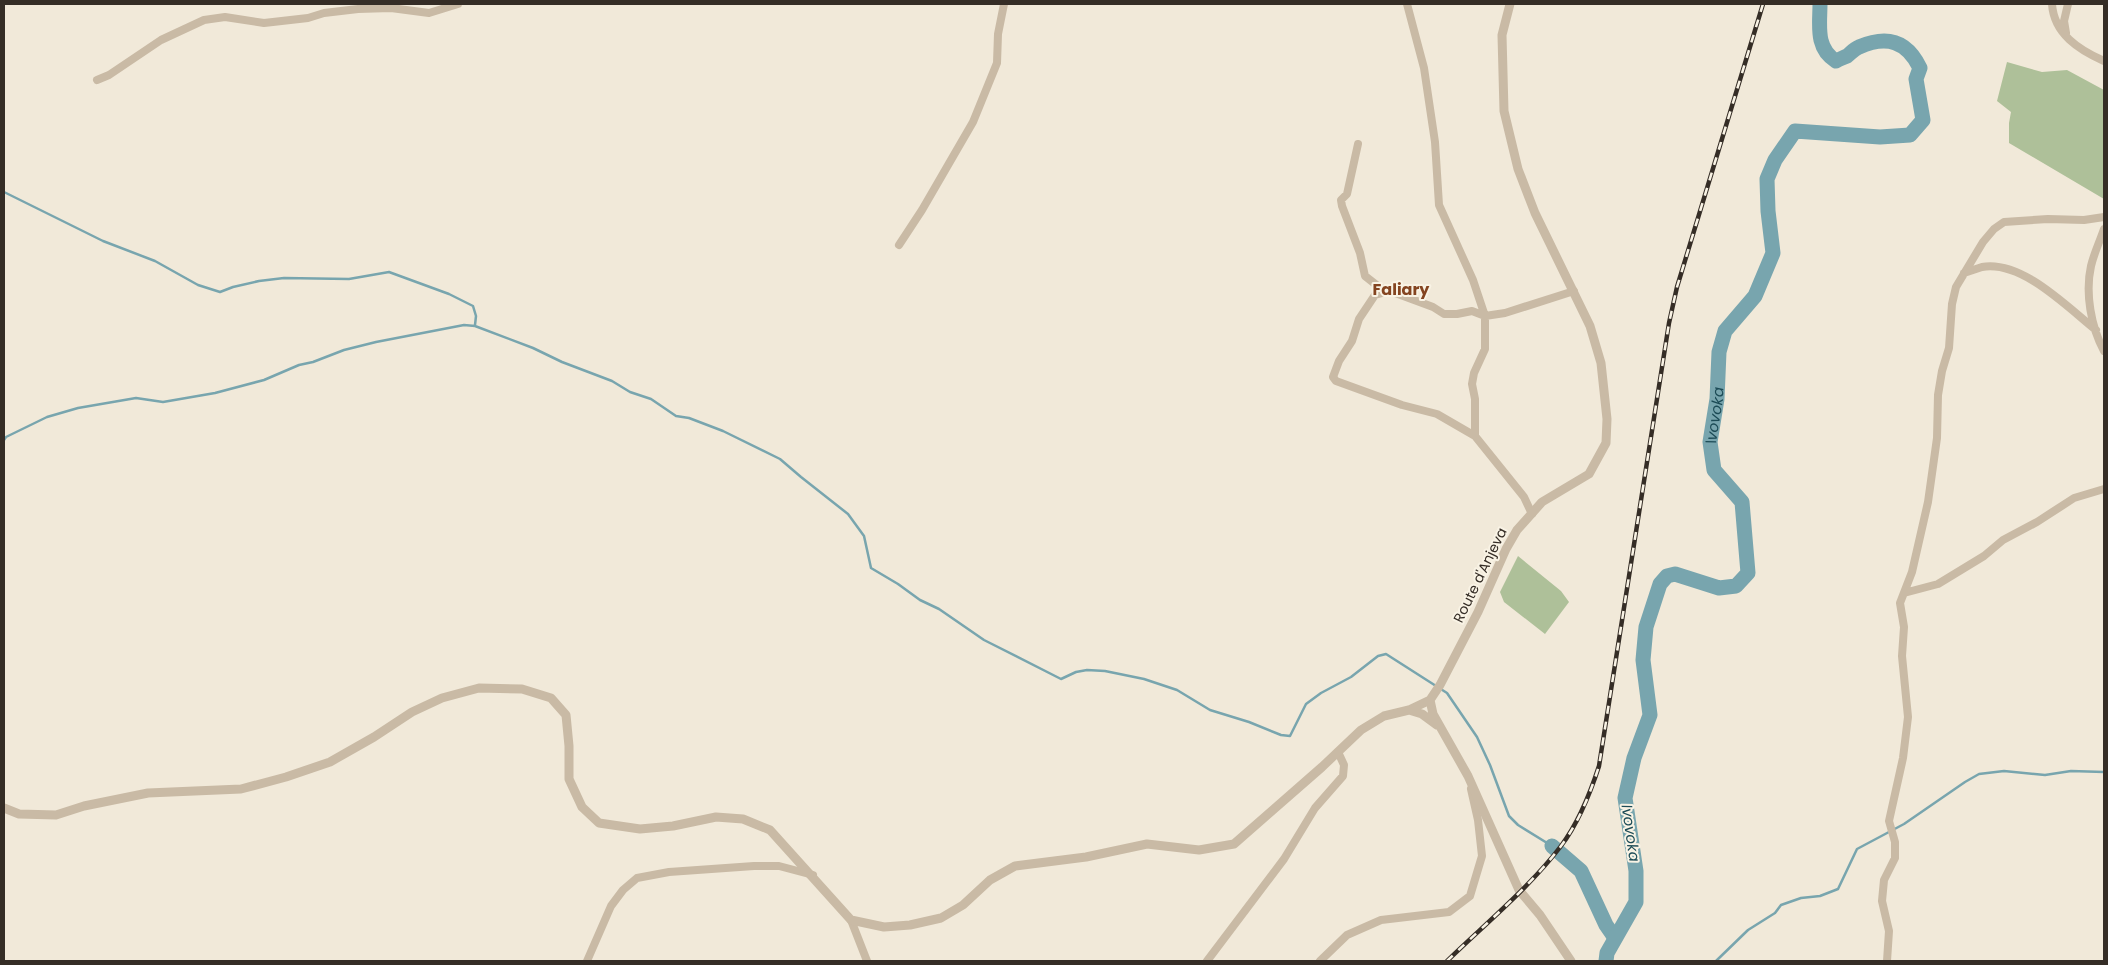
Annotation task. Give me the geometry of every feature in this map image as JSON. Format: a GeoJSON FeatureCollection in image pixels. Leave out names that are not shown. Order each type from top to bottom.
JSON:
{"type":"FeatureCollection","features":[{"type":"Feature","properties":{"kind":"street"},"geometry":{"type":"LineString","coordinates":[[98,80],[109,75],[161,40],[204,20],[225,17],[264,23],[291,21],[324,13],[358,9],[391,8],[429,12],[458,4]]}},
{"type":"Feature","properties":{"kind":"street"},"geometry":{"type":"LineString","coordinates":[[898,245],[922,210],[973,122],[997,63],[998,34],[1004,4]]}},
{"type":"Feature","properties":{"kind":"street"},"geometry":{"type":"LineString","coordinates":[[1407,4],[1424,68],[1435,142],[1439,206],[1473,280],[1485,316],[1484,349],[1474,373],[1472,384],[1475,399],[1475,436]]}},
{"type":"Feature","properties":{"kind":"street","name":"Route d'Anjeva"},"geometry":{"type":"LineString","coordinates":[[1432,698],[1478,612],[1517,530],[1542,502],[1589,474],[1606,443],[1608,419],[1601,364],[1590,326],[1535,213],[1518,169],[1504,111],[1502,35],[1510,4]]}},
{"type":"Feature","properties":{"kind":"street"},"geometry":{"type":"LineString","coordinates":[[2052,4],[2057,23],[2066,38],[2079,49],[2104,61]]}},
{"type":"Feature","properties":{"kind":"street"},"geometry":{"type":"LineString","coordinates":[[2066,38],[2064,21],[2068,4]]}},
{"type":"Feature","properties":{"kind":"street"},"geometry":{"type":"LineString","coordinates":[[1358,144],[1347,194],[1342,200],[1342,206],[1360,253],[1365,276],[1379,287],[1433,307],[1444,314],[1472,311],[1485,316],[1505,313],[1574,291]]}},
{"type":"Feature","properties":{"kind":"street"},"geometry":{"type":"LineString","coordinates":[[1887,961],[1889,931],[1882,901],[1884,880],[1895,858],[1895,842],[1889,821],[1908,717],[1902,656],[1904,627],[1900,603],[1923,529],[1928,502],[1937,438],[1938,396],[1949,348],[1952,304],[1956,287],[1983,242],[1994,229],[2004,222],[2048,219],[2084,220],[2104,217]]}},
{"type":"Feature","properties":{"kind":"street"},"geometry":{"type":"LineString","coordinates":[[2104,229],[2096,249],[2090,276],[2089,299],[2096,330],[2104,351]]}},
{"type":"Feature","properties":{"kind":"street"},"geometry":{"type":"LineString","coordinates":[[1964,274],[1984,267],[2017,271],[2029,278],[2096,330]]}},
{"type":"Feature","properties":{"kind":"street"},"geometry":{"type":"LineString","coordinates":[[1390,291],[1375,295],[1366,309],[1355,329],[1352,341],[1339,361],[1334,377],[1336,381],[1402,405],[1437,414],[1475,436],[1524,497],[1532,514]]}},
{"type":"Feature","properties":{"kind":"street"},"geometry":{"type":"LineString","coordinates":[[1904,593],[1938,584],[1984,556],[2003,540],[2037,522],[2074,498],[2104,489]]}},
{"type":"Feature","properties":{"kind":"street"},"geometry":{"type":"LineString","coordinates":[[4,808],[19,814],[56,815],[84,806],[148,794],[241,789],[286,777],[330,762],[374,737],[412,712],[442,698],[478,688],[522,689],[551,698],[566,715],[569,746],[569,779],[582,807],[599,823],[640,829],[673,826],[716,817],[744,819],[770,830],[851,920],[867,961]]}},
{"type":"Feature","properties":{"kind":"street"},"geometry":{"type":"LineString","coordinates":[[851,920],[884,927],[910,925],[941,918],[963,905],[990,880],[1015,866],[1086,857],[1147,844],[1200,850],[1234,844],[1361,730],[1384,716],[1409,710],[1432,698],[1433,714],[1468,776],[1520,890],[1571,961]]}},
{"type":"Feature","properties":{"kind":"street"},"geometry":{"type":"LineString","coordinates":[[1409,710],[1422,714],[1439,727]]}},
{"type":"Feature","properties":{"kind":"street"},"geometry":{"type":"LineString","coordinates":[[1207,961],[1284,859],[1315,808],[1343,776],[1344,765],[1338,752]]}},
{"type":"Feature","properties":{"kind":"street"},"geometry":{"type":"LineString","coordinates":[[1320,961],[1347,935],[1381,920],[1449,912],[1470,896],[1482,856],[1478,820],[1468,776]]}},
{"type":"Feature","properties":{"kind":"street"},"geometry":{"type":"LineString","coordinates":[[587,961],[611,906],[623,890],[637,878],[669,872],[754,866],[779,866],[812,876]]}},
{"type":"Feature","properties":{"kind":"green space"},"geometry":{"type":"Polygon","coordinates":[[[2007,62],[2042,72],[2067,70],[2104,90],[2104,199],[2009,143],[2011,112],[1997,101],[2007,62]]]}},
{"type":"Feature","properties":{"kind":"green space"},"geometry":{"type":"Polygon","coordinates":[[[1518,556],[1561,591],[1569,602],[1545,634],[1504,602],[1500,592],[1518,556]]]}},
{"type":"Feature","properties":{"kind":"waterway","name":"Ivovoka"},"geometry":{"type":"LineString","coordinates":[[1606,961],[1607,953],[1636,902],[1636,871],[1625,798],[1634,758],[1650,715],[1643,660],[1646,627],[1660,584],[1667,576],[1675,574],[1719,588],[1736,586],[1748,573],[1742,502],[1714,470],[1710,442],[1717,399],[1719,352],[1725,331],[1755,296],[1773,253],[1768,211],[1767,179],[1775,160],[1795,131],[1880,137],[1910,135],[1923,120],[1916,79],[1920,68],[1909,52],[1895,43],[1879,41],[1859,47],[1836,61],[1825,50],[1820,36],[1820,4]]}},
{"type":"Feature","properties":{"kind":"waterway"},"geometry":{"type":"LineString","coordinates":[[4,192],[103,241],[155,261],[198,285],[220,292],[259,281],[284,278],[349,279],[389,272],[449,294],[473,306],[476,316],[475,325]]}},
{"type":"Feature","properties":{"kind":"waterway"},"geometry":{"type":"LineString","coordinates":[[4,440],[6,437],[47,417],[78,408],[136,398],[163,402],[215,393],[264,380],[299,365],[313,362],[344,350],[464,325],[475,326],[612,381],[630,392],[651,399],[676,416],[689,418],[723,431],[780,459],[848,514],[864,536],[871,568],[920,600],[939,609],[984,640],[1061,679],[1076,672],[1087,670],[1105,671],[1144,679],[1177,690],[1210,710],[1249,722],[1281,735],[1290,736],[1306,704],[1321,693],[1351,677],[1378,656],[1386,654],[1447,693],[1477,737],[1490,765],[1509,816],[1518,825],[1552,846]]}},
{"type":"Feature","properties":{"kind":"waterway"},"geometry":{"type":"LineString","coordinates":[[1716,961],[1748,930],[1775,913],[1781,905],[1801,898],[1820,896],[1838,889],[1857,849],[1904,824],[1979,774],[2004,771],[2045,775],[2071,771],[2104,772]]}},
{"type":"Feature","properties":{"kind":"waterway"},"geometry":{"type":"LineString","coordinates":[[1552,846],[1581,871],[1606,925],[1615,938]]}},
{"type":"Feature","properties":{"kind":"railway"},"geometry":{"type":"LineString","coordinates":[[1447,961],[1521,891],[1561,846],[1583,808],[1599,766],[1669,323],[1677,287],[1763,4]]}},
{"type":"Feature","properties":{"kind":"district","name":"Faliary"},"geometry":{"type":"Point","coordinates":[1401,289]}}]}
